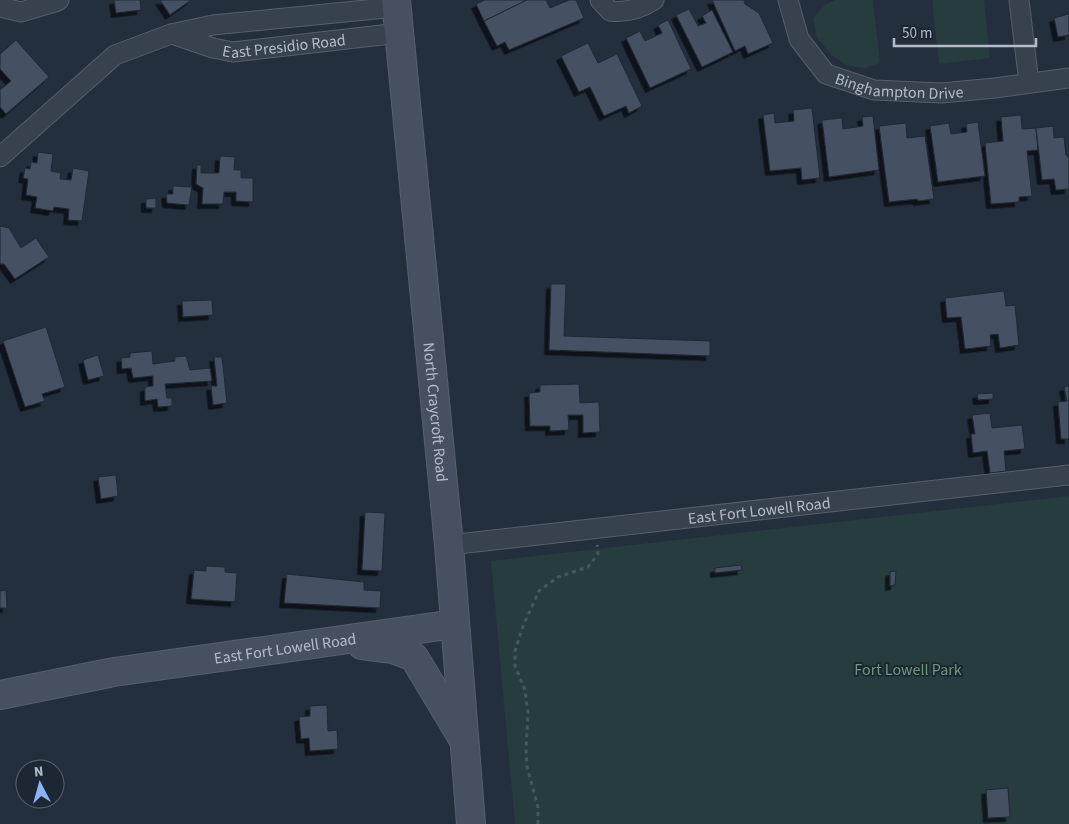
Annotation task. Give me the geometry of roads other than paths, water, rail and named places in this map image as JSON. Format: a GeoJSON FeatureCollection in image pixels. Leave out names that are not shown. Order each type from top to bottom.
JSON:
{"type":"FeatureCollection","features":[{"type":"Feature","properties":{"kind":"main road","name":"North Craycroft Road"},"geometry":{"type":"LineString","coordinates":[[397,13],[449,545],[471,824]]}},
{"type":"Feature","properties":{"kind":"main road","name":"East Fort Lowell Road"},"geometry":{"type":"LineString","coordinates":[[0,695],[114,672],[455,624]]}},
{"type":"Feature","properties":{"kind":"main road"},"geometry":{"type":"LineString","coordinates":[[328,642],[393,648],[414,657],[465,741]]}},
{"type":"Feature","properties":{"kind":"main road","name":"East Fort Lowell Road"},"geometry":{"type":"LineString","coordinates":[[0,676],[52,670],[114,672]]}},
{"type":"Feature","properties":{"kind":"street"},"geometry":{"type":"LineString","coordinates":[[0,7],[21,12],[59,0]]}},
{"type":"Feature","properties":{"kind":"street"},"geometry":{"type":"LineString","coordinates":[[600,0],[610,11],[624,12],[654,0]]}},
{"type":"Feature","properties":{"kind":"street","name":"Binghampton Drive"},"geometry":{"type":"LineString","coordinates":[[788,0],[799,39],[826,74],[874,90],[942,93],[1069,78]]}},
{"type":"Feature","properties":{"kind":"street"},"geometry":{"type":"LineString","coordinates":[[1019,0],[1029,83]]}},
{"type":"Feature","properties":{"kind":"street","name":"East Presidio Road"},"geometry":{"type":"LineString","coordinates":[[171,34],[213,48],[233,52],[397,13]]}},
{"type":"Feature","properties":{"kind":"street","name":"East Presidio Road"},"geometry":{"type":"LineString","coordinates":[[0,157],[115,55],[171,34],[213,25],[397,13]]}},
{"type":"Feature","properties":{"kind":"street","name":"East Fort Lowell Road"},"geometry":{"type":"LineString","coordinates":[[449,545],[1069,475]]}},
{"type":"Feature","properties":{"kind":"park label","name":"Fort Lowell Park"},"geometry":{"type":"Point","coordinates":[908,669]}}]}
